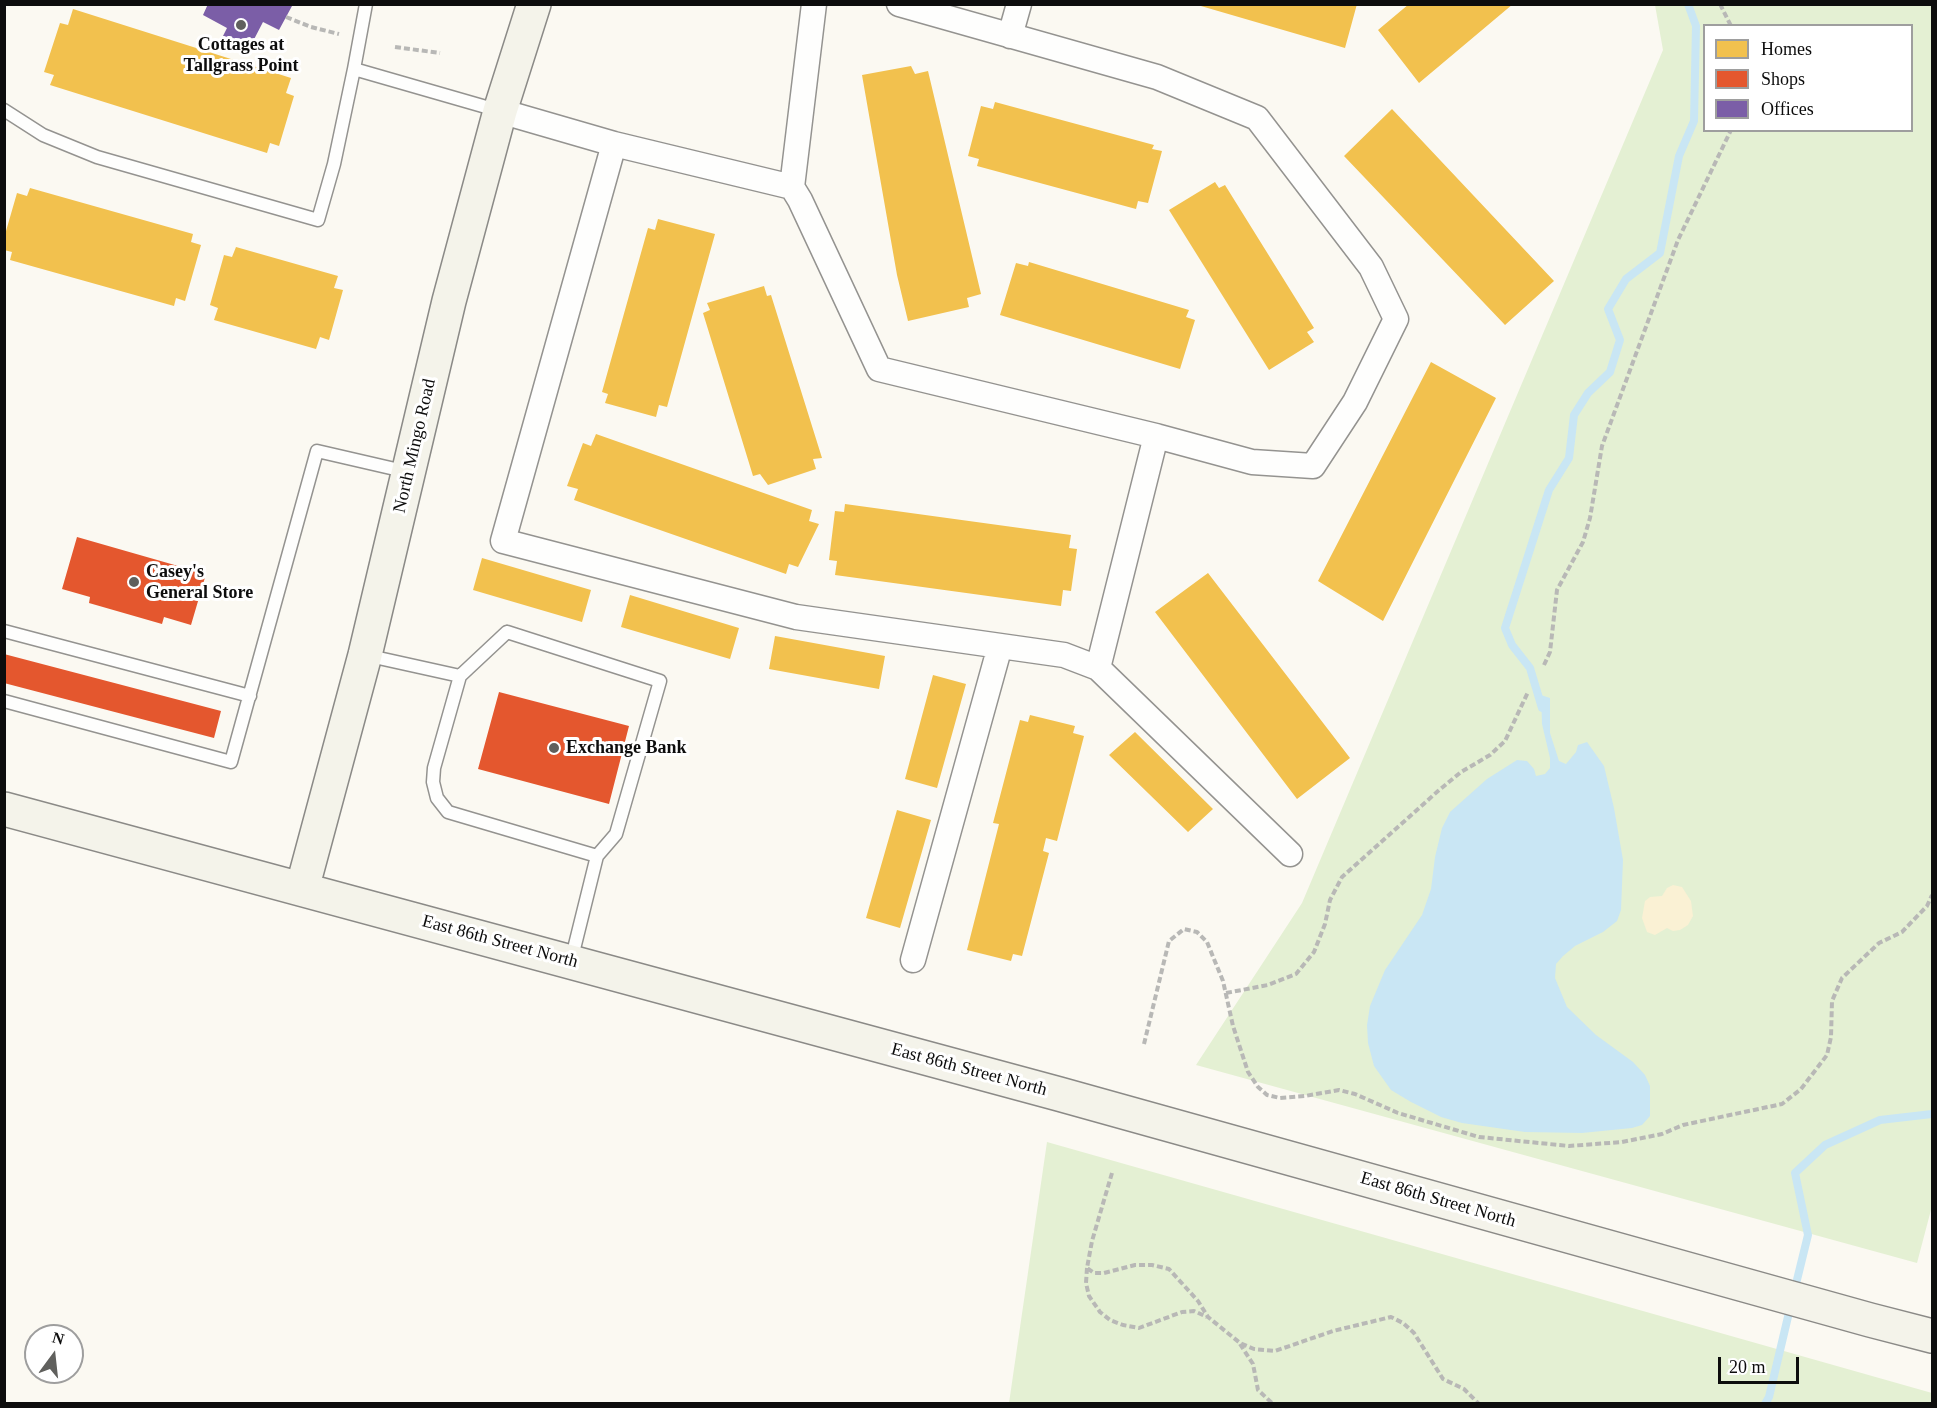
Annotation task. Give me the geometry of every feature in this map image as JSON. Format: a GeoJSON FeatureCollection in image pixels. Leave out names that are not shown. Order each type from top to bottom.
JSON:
{"type":"FeatureCollection","features":[{"type":"Feature","properties":{"kind":"street","name":"North Mingo Road"},"geometry":{"type":"LineString","coordinates":[[302,889],[365,655],[449,301],[500,111],[534,4]]}},
{"type":"Feature","properties":{"kind":"street"},"geometry":{"type":"LineString","coordinates":[[814,4],[792,186],[879,369],[1156,436],[1252,462],[1314,466],[1355,402],[1396,320],[1371,267],[1257,118],[1157,77],[898,4]]}},
{"type":"Feature","properties":{"kind":"street"},"geometry":{"type":"LineString","coordinates":[[1010,36],[1019,4]]}},
{"type":"Feature","properties":{"kind":"street"},"geometry":{"type":"LineString","coordinates":[[500,111],[614,144],[792,186]]}},
{"type":"Feature","properties":{"kind":"street"},"geometry":{"type":"LineString","coordinates":[[614,144],[503,541],[796,617],[1064,655],[1098,668],[1290,854]]}},
{"type":"Feature","properties":{"kind":"street"},"geometry":{"type":"LineString","coordinates":[[1098,668],[1156,436]]}},
{"type":"Feature","properties":{"kind":"street"},"geometry":{"type":"LineString","coordinates":[[913,960],[1000,646]]}},
{"type":"Feature","properties":{"kind":"street","name":"East 86th Street North"},"geometry":{"type":"LineString","coordinates":[[5,807],[1071,1097],[1932,1336]]}},
{"type":"Feature","properties":{"kind":"lane"},"geometry":{"type":"LineString","coordinates":[[4,110],[43,135],[97,157],[318,220],[334,164],[366,4]]}},
{"type":"Feature","properties":{"kind":"lane"},"geometry":{"type":"LineString","coordinates":[[354,69],[500,111]]}},
{"type":"Feature","properties":{"kind":"lane"},"geometry":{"type":"LineString","coordinates":[[4,701],[231,762],[317,451],[410,472]]}},
{"type":"Feature","properties":{"kind":"lane"},"geometry":{"type":"LineString","coordinates":[[4,631],[250,696]]}},
{"type":"Feature","properties":{"kind":"lane"},"geometry":{"type":"LineString","coordinates":[[571,962],[597,856],[616,834],[660,681],[507,632],[460,675],[434,768],[433,782],[437,798],[448,812],[597,856]]}},
{"type":"Feature","properties":{"kind":"lane"},"geometry":{"type":"LineString","coordinates":[[365,655],[460,675]]}},
{"type":"Feature","properties":{"kind":"path"},"geometry":{"type":"LineString","coordinates":[[1720,4],[1730,24]]}},
{"type":"Feature","properties":{"kind":"path"},"geometry":{"type":"LineString","coordinates":[[286,17],[311,27],[339,34]]}},
{"type":"Feature","properties":{"kind":"path"},"geometry":{"type":"LineString","coordinates":[[395,47],[440,53]]}},
{"type":"Feature","properties":{"kind":"path"},"geometry":{"type":"LineString","coordinates":[[1544,665],[1550,652],[1557,590],[1583,542],[1590,518],[1602,446],[1644,338],[1674,250],[1730,132]]}},
{"type":"Feature","properties":{"kind":"path"},"geometry":{"type":"LineString","coordinates":[[1226,993],[1268,986],[1296,974],[1314,952],[1325,924],[1330,900],[1342,877],[1438,791],[1461,772],[1490,755],[1505,741],[1528,692]]}},
{"type":"Feature","properties":{"kind":"path"},"geometry":{"type":"LineString","coordinates":[[1144,1044],[1169,941],[1184,929],[1197,932],[1207,942],[1223,981],[1233,1026],[1248,1072],[1258,1087],[1267,1095],[1280,1098],[1339,1090],[1398,1113],[1479,1137],[1569,1146],[1622,1142],[1662,1134],[1683,1125],[1782,1104],[1801,1089],[1827,1055],[1832,1001],[1842,978],[1879,943],[1902,932],[1927,906],[1932,895]]}},
{"type":"Feature","properties":{"kind":"path"},"geometry":{"type":"LineString","coordinates":[[1112,1173],[1092,1240],[1086,1283],[1089,1296],[1100,1312],[1110,1320],[1139,1328],[1182,1312],[1194,1311],[1208,1317],[1240,1343],[1254,1349],[1275,1351],[1333,1331],[1391,1317],[1403,1323],[1414,1333],[1443,1379],[1464,1389],[1479,1404]]}},
{"type":"Feature","properties":{"kind":"path"},"geometry":{"type":"LineString","coordinates":[[1087,1268],[1094,1273],[1104,1273],[1135,1265],[1152,1265],[1169,1269],[1198,1301],[1208,1317]]}},
{"type":"Feature","properties":{"kind":"path"},"geometry":{"type":"LineString","coordinates":[[1240,1343],[1253,1364],[1258,1390],[1273,1404]]}},
{"type":"Feature","properties":{"kind":"green space"},"geometry":{"type":"Polygon","coordinates":[[[1655,5],[1932,5],[1932,1206],[1917,1263],[1196,1065],[1302,903],[1663,50],[1655,5]]]}},
{"type":"Feature","properties":{"kind":"green space"},"geometry":{"type":"Polygon","coordinates":[[[1047,1142],[1932,1393],[1932,1403],[1009,1403],[1047,1142]]]}},
{"type":"Feature","properties":{"kind":"sand"},"geometry":{"type":"Polygon","coordinates":[[[1673,885],[1682,887],[1691,901],[1693,916],[1688,925],[1680,930],[1673,931],[1667,928],[1655,935],[1647,932],[1642,918],[1645,901],[1650,897],[1662,896],[1667,888],[1673,885]]]}},
{"type":"Feature","properties":{"kind":"water"},"geometry":{"type":"Polygon","coordinates":[[[1541,695],[1550,698],[1550,733],[1559,761],[1566,764],[1576,752],[1578,745],[1587,742],[1604,766],[1614,808],[1623,860],[1621,910],[1617,921],[1603,932],[1575,946],[1563,956],[1556,964],[1555,978],[1567,1007],[1596,1035],[1633,1062],[1645,1075],[1650,1086],[1650,1116],[1642,1125],[1632,1128],[1582,1133],[1525,1132],[1462,1123],[1441,1117],[1391,1090],[1374,1066],[1368,1043],[1367,1025],[1370,1006],[1385,970],[1422,915],[1431,889],[1442,828],[1450,812],[1487,779],[1517,760],[1527,761],[1534,769],[1536,776],[1545,774],[1550,768],[1542,724],[1541,695]]]}},
{"type":"Feature","properties":{"kind":"building: Homes"},"geometry":{"type":"Polygon","coordinates":[[[1194,4],[1357,4],[1345,48],[1194,4]]]}},
{"type":"Feature","properties":{"kind":"building: Homes"},"geometry":{"type":"Polygon","coordinates":[[[1409,4],[1513,4],[1419,83],[1378,30],[1409,4]]]}},
{"type":"Feature","properties":{"kind":"building: Homes"},"geometry":{"type":"Polygon","coordinates":[[[73,9],[291,78],[286,93],[294,96],[279,146],[270,143],[267,153],[50,85],[54,75],[44,72],[60,23],[68,25],[73,9]]]}},
{"type":"Feature","properties":{"kind":"building: Homes"},"geometry":{"type":"Polygon","coordinates":[[[911,66],[915,74],[928,71],[981,294],[967,298],[969,307],[908,321],[897,275],[862,75],[911,66]]]}},
{"type":"Feature","properties":{"kind":"building: Homes"},"geometry":{"type":"Polygon","coordinates":[[[995,102],[1154,145],[1152,149],[1162,151],[1148,203],[1138,201],[1136,209],[977,166],[979,159],[968,156],[981,106],[993,109],[995,102]]]}},
{"type":"Feature","properties":{"kind":"building: Homes"},"geometry":{"type":"Polygon","coordinates":[[[1392,109],[1554,281],[1505,325],[1344,156],[1392,109]]]}},
{"type":"Feature","properties":{"kind":"building: Homes"},"geometry":{"type":"Polygon","coordinates":[[[1215,182],[1219,188],[1225,185],[1314,328],[1307,332],[1314,342],[1269,370],[1169,210],[1215,182]]]}},
{"type":"Feature","properties":{"kind":"building: Homes"},"geometry":{"type":"Polygon","coordinates":[[[30,188],[193,234],[191,242],[201,245],[185,301],[176,298],[174,306],[10,260],[12,252],[4,250],[4,238],[17,193],[27,196],[30,188]]]}},
{"type":"Feature","properties":{"kind":"building: Homes"},"geometry":{"type":"Polygon","coordinates":[[[658,219],[715,234],[667,407],[659,405],[656,417],[605,403],[608,394],[602,392],[648,228],[655,230],[658,219]]]}},
{"type":"Feature","properties":{"kind":"building: Homes"},"geometry":{"type":"Polygon","coordinates":[[[236,247],[338,276],[334,288],[343,290],[329,340],[320,337],[316,349],[214,320],[218,308],[210,305],[224,255],[232,257],[236,247]]]}},
{"type":"Feature","properties":{"kind":"building: Homes"},"geometry":{"type":"Polygon","coordinates":[[[1029,262],[1189,310],[1186,317],[1195,320],[1180,369],[1000,315],[1016,263],[1028,266],[1029,262]]]}},
{"type":"Feature","properties":{"kind":"building: Homes"},"geometry":{"type":"Polygon","coordinates":[[[764,286],[767,296],[771,295],[822,458],[813,459],[816,469],[768,485],[760,474],[753,476],[703,313],[710,310],[707,303],[764,286]]]}},
{"type":"Feature","properties":{"kind":"building: Homes"},"geometry":{"type":"Polygon","coordinates":[[[1431,362],[1496,398],[1383,621],[1318,581],[1431,362]]]}},
{"type":"Feature","properties":{"kind":"building: Homes"},"geometry":{"type":"Polygon","coordinates":[[[596,434],[812,510],[809,521],[819,524],[798,567],[789,564],[786,574],[574,500],[578,489],[567,486],[583,443],[591,446],[596,434]]]}},
{"type":"Feature","properties":{"kind":"building: Homes"},"geometry":{"type":"Polygon","coordinates":[[[845,504],[1071,535],[1069,548],[1077,549],[1071,591],[1063,590],[1061,606],[835,575],[837,561],[829,560],[835,511],[844,512],[845,504]]]}},
{"type":"Feature","properties":{"kind":"building: Homes"},"geometry":{"type":"Polygon","coordinates":[[[482,558],[591,590],[582,622],[473,590],[482,558]]]}},
{"type":"Feature","properties":{"kind":"building: Homes"},"geometry":{"type":"Polygon","coordinates":[[[1208,573],[1350,758],[1297,799],[1155,612],[1208,573]]]}},
{"type":"Feature","properties":{"kind":"building: Homes"},"geometry":{"type":"Polygon","coordinates":[[[630,595],[739,628],[730,659],[621,627],[630,595]]]}},
{"type":"Feature","properties":{"kind":"building: Homes"},"geometry":{"type":"Polygon","coordinates":[[[775,636],[885,656],[879,689],[769,669],[775,636]]]}},
{"type":"Feature","properties":{"kind":"building: Homes"},"geometry":{"type":"Polygon","coordinates":[[[933,675],[966,684],[937,788],[905,779],[933,675]]]}},
{"type":"Feature","properties":{"kind":"building: Homes"},"geometry":{"type":"Polygon","coordinates":[[[1030,715],[1075,726],[1073,733],[1084,736],[1057,841],[1046,838],[1043,851],[1049,853],[1022,956],[1013,954],[1011,961],[967,950],[999,824],[993,823],[1020,720],[1028,722],[1030,715]]]}},
{"type":"Feature","properties":{"kind":"building: Homes"},"geometry":{"type":"Polygon","coordinates":[[[1135,732],[1213,809],[1188,832],[1109,755],[1135,732]]]}},
{"type":"Feature","properties":{"kind":"building: Homes"},"geometry":{"type":"Polygon","coordinates":[[[897,810],[931,820],[900,928],[866,918],[897,810]]]}},
{"type":"Feature","properties":{"kind":"building: Shops","name":"Casey's General Store"},"geometry":{"type":"Polygon","coordinates":[[[77,537],[206,574],[191,625],[164,617],[162,624],[89,603],[90,597],[62,589],[77,537]]]}},
{"type":"Feature","properties":{"kind":"building: Shops"},"geometry":{"type":"Polygon","coordinates":[[[4,654],[221,711],[214,738],[4,683],[4,654]]]}},
{"type":"Feature","properties":{"kind":"building: Shops","name":"Exchange Bank"},"geometry":{"type":"Polygon","coordinates":[[[499,692],[629,726],[609,804],[478,769],[499,692]]]}},
{"type":"Feature","properties":{"kind":"building: Offices","name":"Cottages at Tallgrass Point"},"geometry":{"type":"Polygon","coordinates":[[[208,4],[289,4],[292,6],[279,30],[263,22],[249,49],[223,36],[227,28],[203,15],[208,4]]]}},
{"type":"Feature","properties":{"kind":"waterway"},"geometry":{"type":"LineString","coordinates":[[1542,708],[1530,668],[1512,645],[1505,628],[1549,490],[1569,458],[1574,415],[1588,393],[1610,372],[1620,340],[1608,309],[1626,279],[1660,253],[1679,156],[1694,121],[1696,26],[1688,4]]}},
{"type":"Feature","properties":{"kind":"waterway"},"geometry":{"type":"LineString","coordinates":[[1794,1292],[1808,1235],[1795,1173],[1825,1145],[1880,1120],[1932,1114]]}},
{"type":"Feature","properties":{"kind":"waterway"},"geometry":{"type":"LineString","coordinates":[[1765,1404],[1769,1397],[1791,1304]]}},
{"type":"Feature","properties":{"kind":"place","name":"Cottages at Tallgrass Point"},"geometry":{"type":"Point","coordinates":[241,25]}},
{"type":"Feature","properties":{"kind":"place","name":"Casey's General Store"},"geometry":{"type":"Point","coordinates":[134,582]}},
{"type":"Feature","properties":{"kind":"place","name":"Exchange Bank"},"geometry":{"type":"Point","coordinates":[554,748]}}]}
